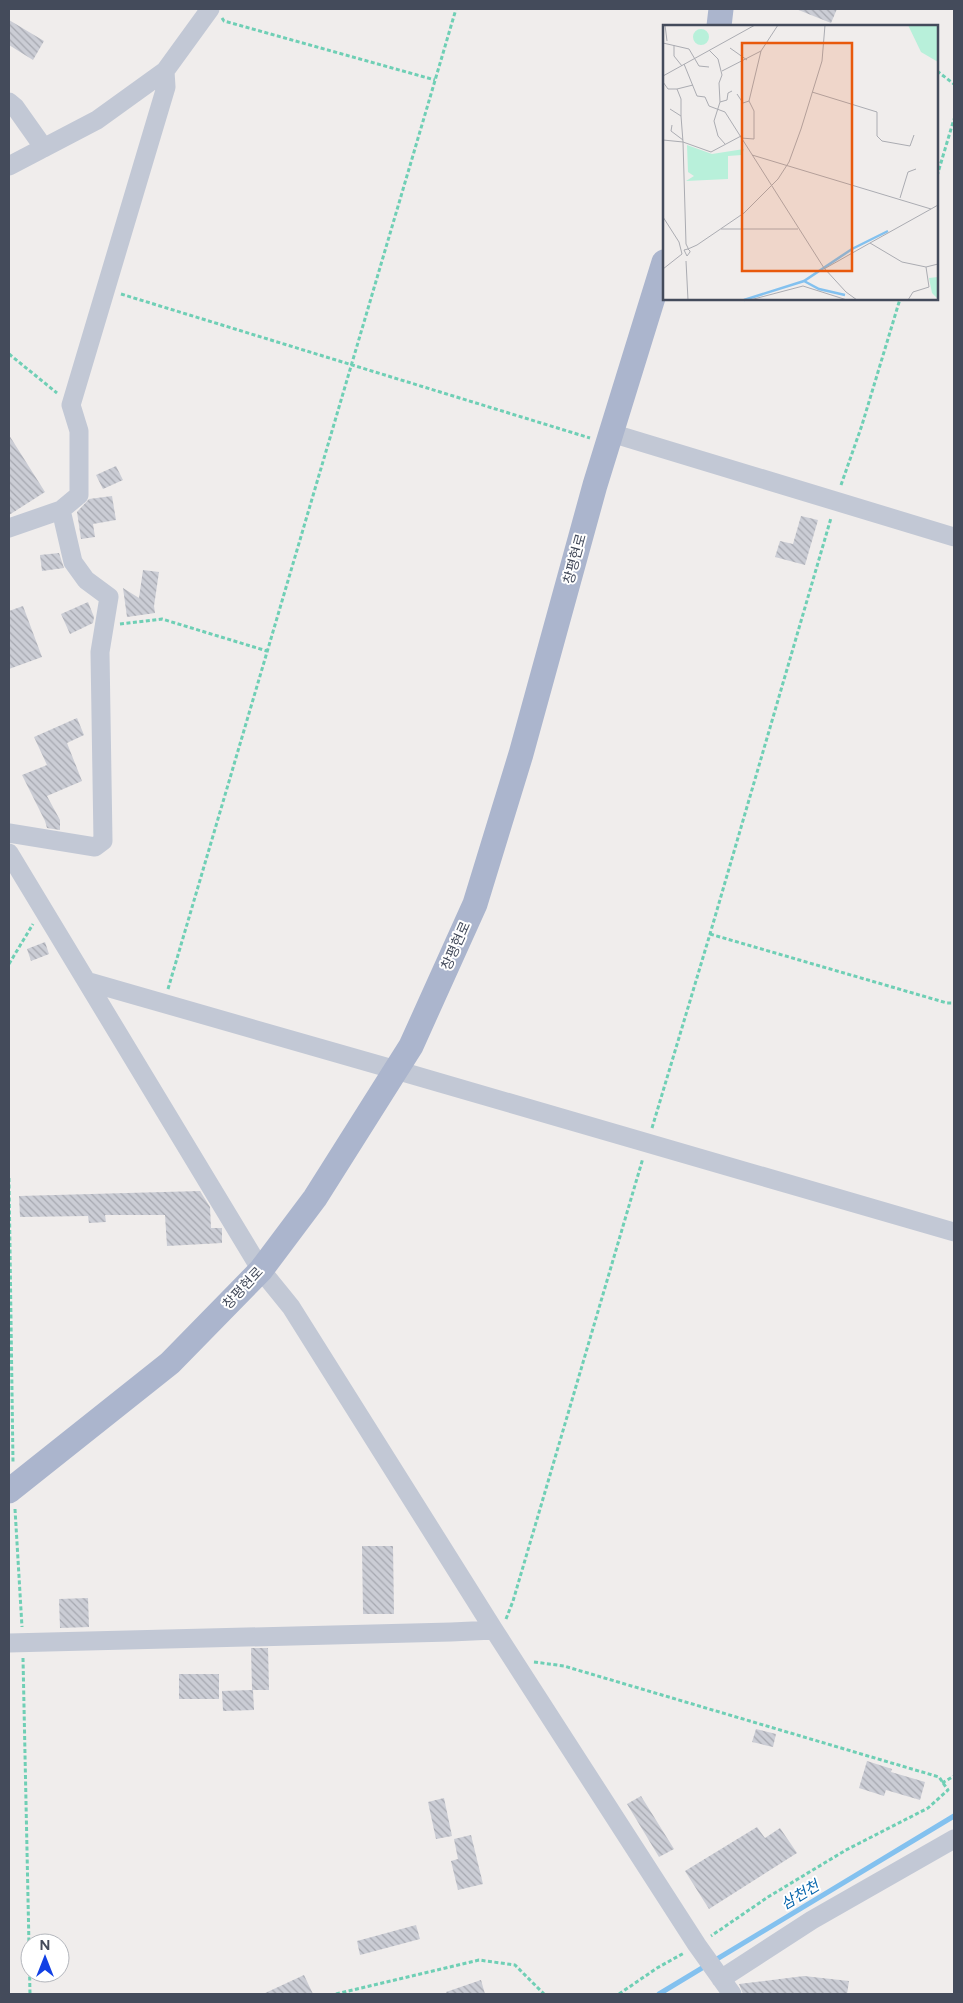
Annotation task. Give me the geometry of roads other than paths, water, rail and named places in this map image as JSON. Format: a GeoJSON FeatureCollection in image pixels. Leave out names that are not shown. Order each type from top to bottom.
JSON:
{"type":"FeatureCollection","features":[{"type":"Feature","properties":{"kind":"main road"},"geometry":{"type":"LineString","coordinates":[[719,25],[721,9]]}},
{"type":"Feature","properties":{"kind":"main road","name":"창평현로"},"geometry":{"type":"LineString","coordinates":[[11,1490],[170,1363],[262,1270],[315,1198],[411,1046],[475,904],[521,754],[610,438],[663,265]]}},
{"type":"Feature","properties":{"kind":"street"},"geometry":{"type":"LineString","coordinates":[[9,166],[97,120],[165,71],[214,12]]}},
{"type":"Feature","properties":{"kind":"street"},"geometry":{"type":"LineString","coordinates":[[9,528],[61,510],[79,495],[78,431],[71,405],[166,87],[165,71]]}},
{"type":"Feature","properties":{"kind":"street"},"geometry":{"type":"LineString","coordinates":[[9,102],[21,115],[44,148]]}},
{"type":"Feature","properties":{"kind":"street"},"geometry":{"type":"LineString","coordinates":[[610,438],[836,501],[954,537]]}},
{"type":"Feature","properties":{"kind":"street"},"geometry":{"type":"LineString","coordinates":[[9,833],[95,846],[103,842],[100,652],[109,597],[86,580],[73,562],[61,510]]}},
{"type":"Feature","properties":{"kind":"street"},"geometry":{"type":"LineString","coordinates":[[9,853],[262,1270],[291,1307],[494,1630],[723,1983],[812,1920],[954,1839]]}},
{"type":"Feature","properties":{"kind":"street"},"geometry":{"type":"LineString","coordinates":[[89,982],[954,1232]]}},
{"type":"Feature","properties":{"kind":"street"},"geometry":{"type":"LineString","coordinates":[[16,1643],[494,1630]]}},
{"type":"Feature","properties":{"kind":"waterway","name":"삼천천"},"geometry":{"type":"LineString","coordinates":[[659,1994],[954,1816]]}}]}
